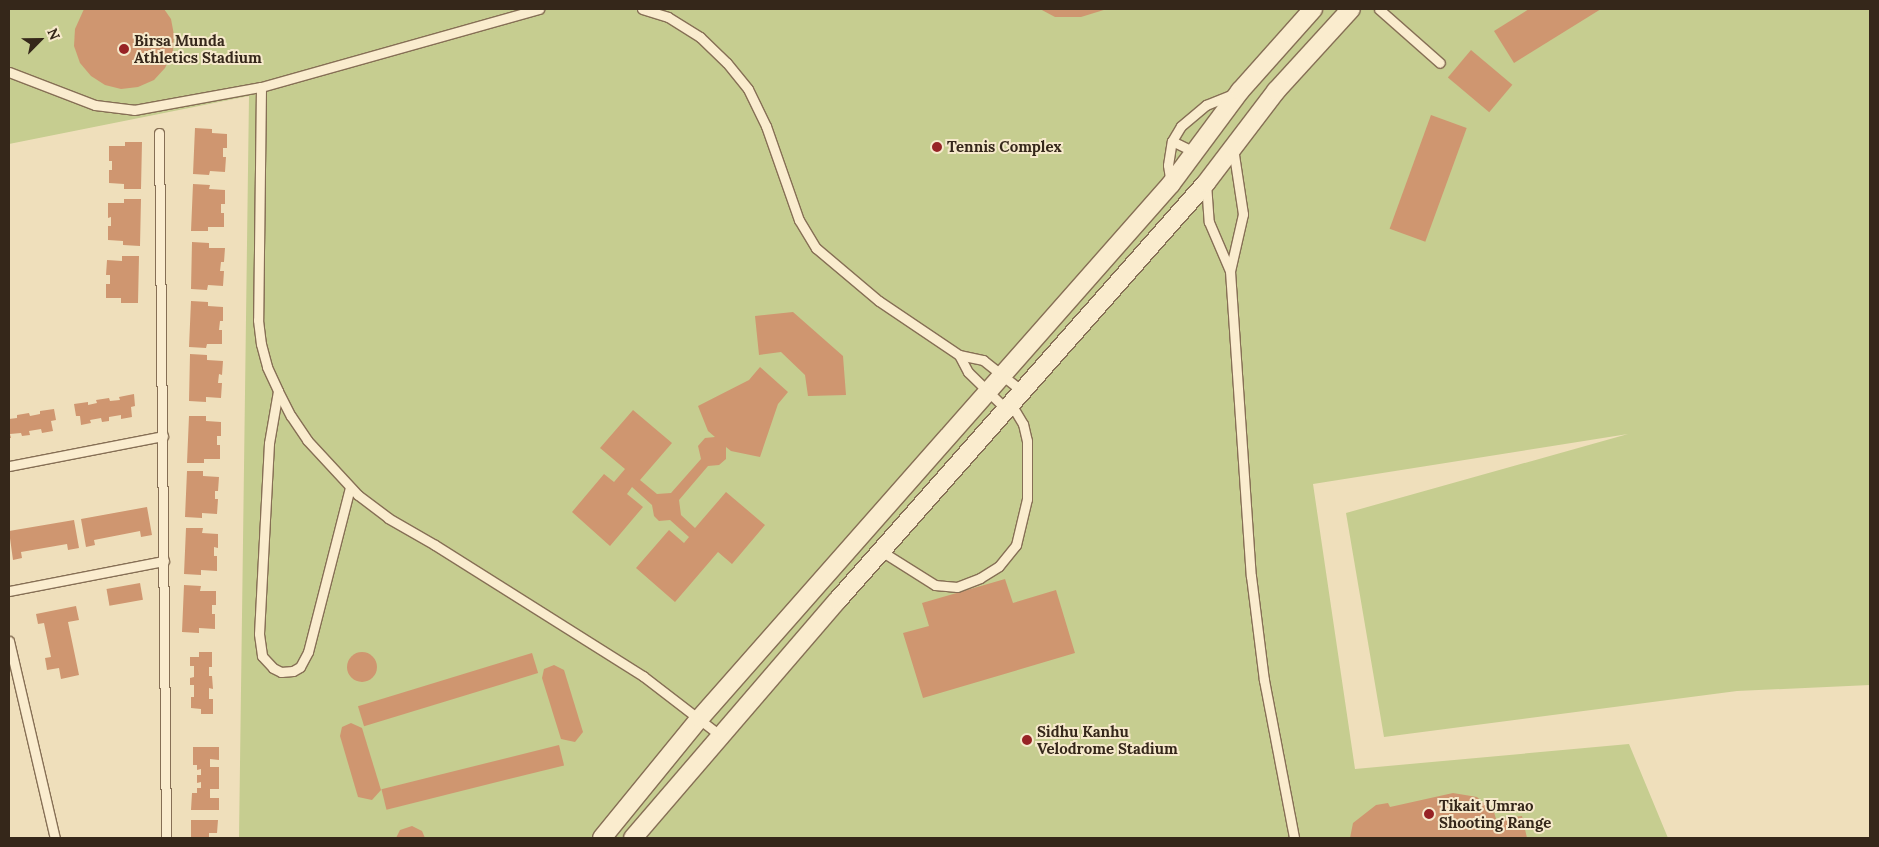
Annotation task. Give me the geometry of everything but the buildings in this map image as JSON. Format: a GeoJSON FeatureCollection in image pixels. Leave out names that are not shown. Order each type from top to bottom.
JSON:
{"type":"FeatureCollection","features":[{"type":"Feature","properties":{"kind":"street"},"geometry":{"type":"LineString","coordinates":[[602,838],[700,718],[1171,184],[1240,91],[1313,9]]}},
{"type":"Feature","properties":{"kind":"street"},"geometry":{"type":"LineString","coordinates":[[633,838],[881,551],[1206,183],[1276,91],[1351,9]]}},
{"type":"Feature","properties":{"kind":"lane"},"geometry":{"type":"LineString","coordinates":[[9,72],[95,105],[134,110],[261,87],[539,9]]}},
{"type":"Feature","properties":{"kind":"lane"},"geometry":{"type":"LineString","coordinates":[[642,9],[668,17],[700,37],[727,63],[748,89],[766,126],[799,220],[816,248],[879,301],[960,355],[984,360],[1003,376],[1023,424],[1027,441],[1027,499],[1016,545],[999,566],[980,578],[957,587],[935,585],[881,551]]}},
{"type":"Feature","properties":{"kind":"lane"},"geometry":{"type":"LineString","coordinates":[[1379,9],[1440,63]]}},
{"type":"Feature","properties":{"kind":"lane"},"geometry":{"type":"LineString","coordinates":[[261,87],[258,320],[261,344],[267,367],[290,416],[308,440],[350,487],[388,518],[435,545],[642,676],[700,718],[721,736]]}},
{"type":"Feature","properties":{"kind":"lane"},"geometry":{"type":"LineString","coordinates":[[1171,184],[1168,166],[1172,141],[1181,126],[1206,106],[1240,91]]}},
{"type":"Feature","properties":{"kind":"lane"},"geometry":{"type":"LineString","coordinates":[[159,132],[166,838]]}},
{"type":"Feature","properties":{"kind":"lane"},"geometry":{"type":"LineString","coordinates":[[1172,141],[1195,152]]}},
{"type":"Feature","properties":{"kind":"lane"},"geometry":{"type":"LineString","coordinates":[[1233,147],[1244,214],[1230,271],[1252,576],[1264,680],[1294,838]]}},
{"type":"Feature","properties":{"kind":"lane"},"geometry":{"type":"LineString","coordinates":[[1206,183],[1209,222],[1230,271]]}},
{"type":"Feature","properties":{"kind":"lane"},"geometry":{"type":"LineString","coordinates":[[960,355],[968,372],[989,392],[1013,401]]}},
{"type":"Feature","properties":{"kind":"lane"},"geometry":{"type":"LineString","coordinates":[[278,391],[269,443],[259,634],[262,656],[272,668],[281,672],[294,671],[300,667],[308,652],[350,487]]}},
{"type":"Feature","properties":{"kind":"lane"},"geometry":{"type":"LineString","coordinates":[[9,466],[163,436]]}},
{"type":"Feature","properties":{"kind":"lane"},"geometry":{"type":"LineString","coordinates":[[9,590],[164,562]]}},
{"type":"Feature","properties":{"kind":"lane"},"geometry":{"type":"LineString","coordinates":[[9,642],[55,838]]}},
{"type":"Feature","properties":{"kind":"green space"},"geometry":{"type":"Polygon","coordinates":[[[9,9],[1870,9],[1870,685],[1737,691],[1384,737],[1346,513],[1628,434],[1313,484],[1355,769],[1629,744],[1668,838],[239,838],[249,96],[9,144],[9,9]]]}},
{"type":"Feature","properties":{"kind":"place","name":"Birsa Munda Athletics Stadium"},"geometry":{"type":"Point","coordinates":[124,49]}},
{"type":"Feature","properties":{"kind":"place","name":"Tennis Complex"},"geometry":{"type":"Point","coordinates":[937,147]}},
{"type":"Feature","properties":{"kind":"place","name":"Sidhu Kanhu Velodrome Stadium"},"geometry":{"type":"Point","coordinates":[1027,740]}},
{"type":"Feature","properties":{"kind":"place","name":"Tikait Umrao Shooting Range"},"geometry":{"type":"Point","coordinates":[1429,814]}}]}
